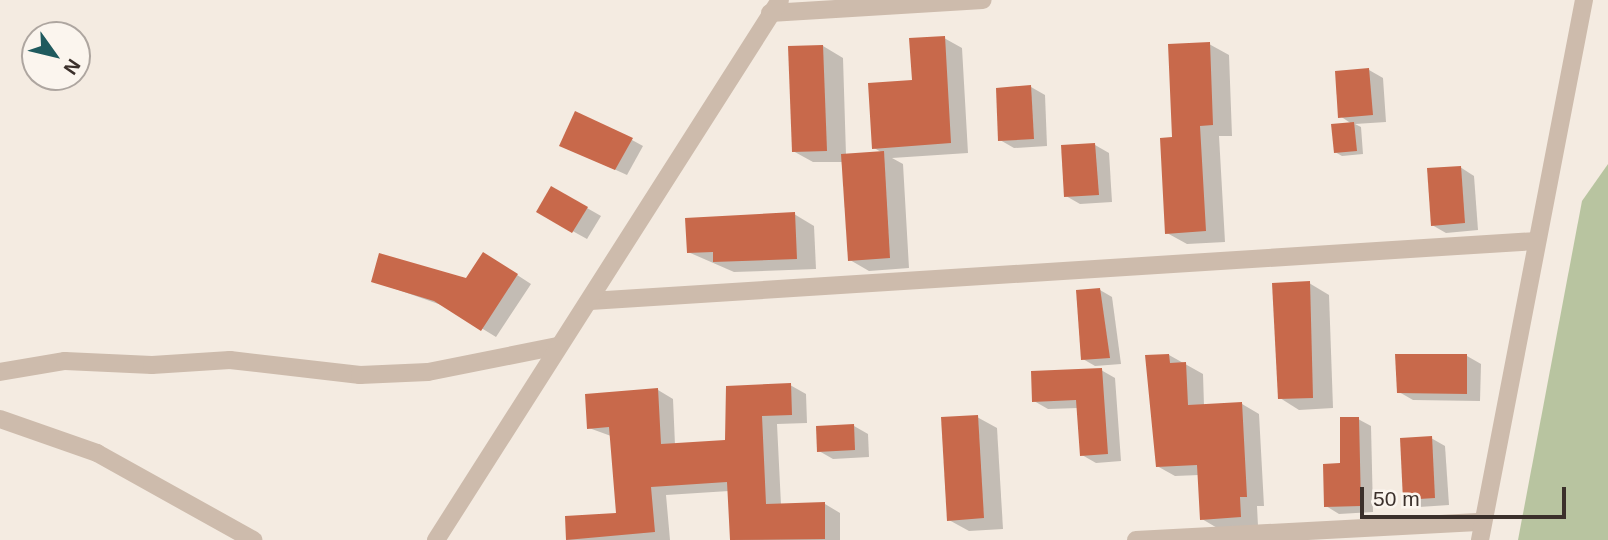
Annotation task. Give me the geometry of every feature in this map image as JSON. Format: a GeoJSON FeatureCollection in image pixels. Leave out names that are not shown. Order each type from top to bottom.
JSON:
{"type":"FeatureCollection","features":[{"type":"Feature","properties":{"kind":"street"},"geometry":{"type":"LineString","coordinates":[[436,540],[775,6],[983,0]]}},
{"type":"Feature","properties":{"kind":"street"},"geometry":{"type":"LineString","coordinates":[[1480,540],[1584,0]]}},
{"type":"Feature","properties":{"kind":"street"},"geometry":{"type":"LineString","coordinates":[[590,301],[1537,241]]}},
{"type":"Feature","properties":{"kind":"street"},"geometry":{"type":"LineString","coordinates":[[0,372],[65,361],[152,365],[230,360],[360,375],[488,363],[558,346]]}},
{"type":"Feature","properties":{"kind":"street"},"geometry":{"type":"LineString","coordinates":[[0,419],[97,453],[253,540]]}},
{"type":"Feature","properties":{"kind":"street"},"geometry":{"type":"LineString","coordinates":[[1136,540],[1483,522]]}},
{"type":"Feature","properties":{"kind":"green space"},"geometry":{"type":"Polygon","coordinates":[[[1608,164],[1608,540],[1518,540],[1582,201],[1608,164]]]}},
{"type":"Feature","properties":{"kind":"building"},"geometry":{"type":"Polygon","coordinates":[[[945,36],[951,143],[872,149],[868,83],[912,80],[909,38],[945,36]]]}},
{"type":"Feature","properties":{"kind":"building"},"geometry":{"type":"Polygon","coordinates":[[[1210,42],[1213,125],[1200,126],[1206,231],[1165,234],[1160,138],[1172,137],[1168,44],[1210,42]]]}},
{"type":"Feature","properties":{"kind":"building"},"geometry":{"type":"Polygon","coordinates":[[[823,45],[827,151],[792,152],[788,46],[823,45]]]}},
{"type":"Feature","properties":{"kind":"building"},"geometry":{"type":"Polygon","coordinates":[[[1369,68],[1373,115],[1338,118],[1335,71],[1369,68]]]}},
{"type":"Feature","properties":{"kind":"building"},"geometry":{"type":"Polygon","coordinates":[[[1031,85],[1034,139],[998,141],[996,88],[1031,85]]]}},
{"type":"Feature","properties":{"kind":"building"},"geometry":{"type":"Polygon","coordinates":[[[575,111],[633,138],[615,170],[559,146],[575,111]]]}},
{"type":"Feature","properties":{"kind":"building"},"geometry":{"type":"Polygon","coordinates":[[[1354,122],[1357,151],[1334,153],[1331,124],[1354,122]]]}},
{"type":"Feature","properties":{"kind":"building"},"geometry":{"type":"Polygon","coordinates":[[[1095,143],[1099,195],[1064,197],[1061,145],[1095,143]]]}},
{"type":"Feature","properties":{"kind":"building"},"geometry":{"type":"Polygon","coordinates":[[[884,151],[890,258],[848,261],[841,154],[884,151]]]}},
{"type":"Feature","properties":{"kind":"building"},"geometry":{"type":"Polygon","coordinates":[[[1461,166],[1465,223],[1431,226],[1427,168],[1461,166]]]}},
{"type":"Feature","properties":{"kind":"building"},"geometry":{"type":"Polygon","coordinates":[[[551,186],[588,207],[572,233],[536,212],[551,186]]]}},
{"type":"Feature","properties":{"kind":"building"},"geometry":{"type":"Polygon","coordinates":[[[795,212],[797,259],[713,262],[713,252],[687,253],[685,218],[795,212]]]}},
{"type":"Feature","properties":{"kind":"building"},"geometry":{"type":"Polygon","coordinates":[[[483,252],[518,274],[481,331],[434,301],[371,282],[379,253],[466,278],[483,252]]]}},
{"type":"Feature","properties":{"kind":"building"},"geometry":{"type":"Polygon","coordinates":[[[1310,281],[1313,398],[1278,399],[1272,283],[1310,281]]]}},
{"type":"Feature","properties":{"kind":"building"},"geometry":{"type":"Polygon","coordinates":[[[1100,288],[1110,358],[1081,360],[1076,290],[1100,288]]]}},
{"type":"Feature","properties":{"kind":"building"},"geometry":{"type":"Polygon","coordinates":[[[1169,354],[1170,363],[1186,362],[1188,405],[1242,402],[1247,497],[1240,497],[1241,517],[1200,520],[1197,465],[1156,467],[1145,355],[1169,354]]]}},
{"type":"Feature","properties":{"kind":"building"},"geometry":{"type":"Polygon","coordinates":[[[1395,354],[1467,354],[1467,394],[1397,393],[1395,354]]]}},
{"type":"Feature","properties":{"kind":"building"},"geometry":{"type":"Polygon","coordinates":[[[1102,368],[1108,454],[1080,456],[1076,400],[1032,402],[1031,371],[1102,368]]]}},
{"type":"Feature","properties":{"kind":"building"},"geometry":{"type":"Polygon","coordinates":[[[791,383],[792,415],[762,416],[766,504],[825,502],[825,539],[730,540],[727,482],[651,487],[655,532],[566,540],[565,516],[616,513],[609,427],[587,429],[585,394],[658,388],[661,444],[725,440],[726,386],[791,383]]]}},
{"type":"Feature","properties":{"kind":"building"},"geometry":{"type":"Polygon","coordinates":[[[978,415],[984,518],[947,521],[941,417],[978,415]]]}},
{"type":"Feature","properties":{"kind":"building"},"geometry":{"type":"Polygon","coordinates":[[[1340,417],[1359,417],[1361,506],[1324,507],[1323,464],[1340,463],[1340,417]]]}},
{"type":"Feature","properties":{"kind":"building"},"geometry":{"type":"Polygon","coordinates":[[[854,424],[855,450],[817,452],[816,426],[854,424]]]}},
{"type":"Feature","properties":{"kind":"building"},"geometry":{"type":"Polygon","coordinates":[[[1432,436],[1435,498],[1403,500],[1400,438],[1432,436]]]}}]}
